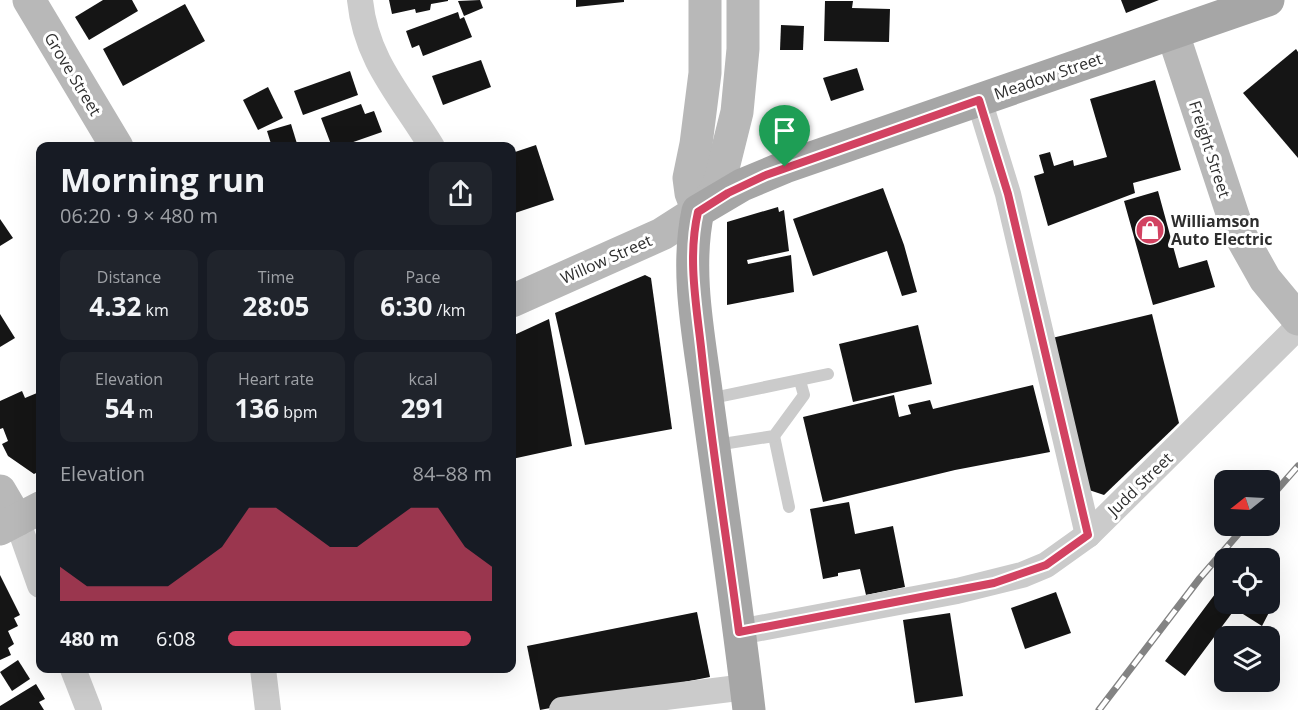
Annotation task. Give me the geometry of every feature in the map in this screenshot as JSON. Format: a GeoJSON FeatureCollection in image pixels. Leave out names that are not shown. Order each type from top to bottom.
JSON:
{"type":"FeatureCollection","features":[{"type":"Feature","properties":{"kind":"main road","name":"Grove Street"},"geometry":{"type":"LineString","coordinates":[[29,0],[114,142]]}},
{"type":"Feature","properties":{"kind":"main road"},"geometry":{"type":"LineString","coordinates":[[698,212],[691,193],[689,178],[704,84],[705,0]]}},
{"type":"Feature","properties":{"kind":"main road"},"geometry":{"type":"LineString","coordinates":[[743,0],[741,73],[734,128],[717,188],[698,212],[693,262],[707,400],[747,698]]}},
{"type":"Feature","properties":{"kind":"main road","name":"Meadow Street"},"geometry":{"type":"LineString","coordinates":[[698,212],[728,193],[766,175],[1268,0]]}},
{"type":"Feature","properties":{"kind":"main road","name":"Freight Street"},"geometry":{"type":"LineString","coordinates":[[1173,34],[1238,231],[1265,279],[1298,319]]}},
{"type":"Feature","properties":{"kind":"main road","name":"Willow Street"},"geometry":{"type":"LineString","coordinates":[[516,299],[644,243],[698,212]]}},
{"type":"Feature","properties":{"kind":"main road"},"geometry":{"type":"LineString","coordinates":[[0,491],[19,519]]}},
{"type":"Feature","properties":{"kind":"street"},"geometry":{"type":"LineString","coordinates":[[360,0],[364,27],[373,55],[387,81],[429,142]]}},
{"type":"Feature","properties":{"kind":"street"},"geometry":{"type":"LineString","coordinates":[[979,100],[1008,194],[1088,535]]}},
{"type":"Feature","properties":{"kind":"street","name":"Judd Street"},"geometry":{"type":"LineString","coordinates":[[739,632],[994,583],[1046,565],[1088,535],[1298,327]]}},
{"type":"Feature","properties":{"kind":"street"},"geometry":{"type":"LineString","coordinates":[[19,519],[36,572]]}},
{"type":"Feature","properties":{"kind":"street"},"geometry":{"type":"LineString","coordinates":[[75,673],[89,710]]}},
{"type":"Feature","properties":{"kind":"street"},"geometry":{"type":"LineString","coordinates":[[263,673],[268,710]]}},
{"type":"Feature","properties":{"kind":"street"},"geometry":{"type":"LineString","coordinates":[[562,710],[747,698]]}},
{"type":"Feature","properties":{"kind":"lane"},"geometry":{"type":"LineString","coordinates":[[707,400],[828,374]]}},
{"type":"Feature","properties":{"kind":"lane"},"geometry":{"type":"LineString","coordinates":[[713,446],[774,436],[804,395],[800,381]]}},
{"type":"Feature","properties":{"kind":"lane"},"geometry":{"type":"LineString","coordinates":[[774,436],[789,507]]}},
{"type":"Feature","properties":{"kind":"building"},"geometry":{"type":"Polygon","coordinates":[[[103,0],[132,0],[138,11],[89,40],[75,17],[103,0]]]}},
{"type":"Feature","properties":{"kind":"building"},"geometry":{"type":"Polygon","coordinates":[[[389,0],[448,1],[431,4],[430,10],[416,13],[415,9],[392,14],[389,0]]]}},
{"type":"Feature","properties":{"kind":"building"},"geometry":{"type":"Polygon","coordinates":[[[480,0],[483,8],[464,16],[458,1],[480,0]]]}},
{"type":"Feature","properties":{"kind":"building"},"geometry":{"type":"Polygon","coordinates":[[[576,0],[624,0],[624,2],[576,7],[576,0]]]}},
{"type":"Feature","properties":{"kind":"building"},"geometry":{"type":"Polygon","coordinates":[[[1121,0],[1159,0],[1126,13],[1121,0]]]}},
{"type":"Feature","properties":{"kind":"building"},"geometry":{"type":"Polygon","coordinates":[[[825,1],[853,1],[852,8],[890,9],[889,42],[824,41],[825,1]]]}},
{"type":"Feature","properties":{"kind":"building"},"geometry":{"type":"Polygon","coordinates":[[[185,4],[205,41],[123,86],[103,49],[185,4]]]}},
{"type":"Feature","properties":{"kind":"building"},"geometry":{"type":"Polygon","coordinates":[[[458,12],[460,19],[464,17],[472,37],[423,56],[419,45],[412,48],[406,31],[458,12]]]}},
{"type":"Feature","properties":{"kind":"building"},"geometry":{"type":"Polygon","coordinates":[[[781,25],[804,26],[803,50],[780,50],[781,25]]]}},
{"type":"Feature","properties":{"kind":"building"},"geometry":{"type":"Polygon","coordinates":[[[1296,49],[1298,52],[1298,158],[1243,93],[1296,49]]]}},
{"type":"Feature","properties":{"kind":"building"},"geometry":{"type":"Polygon","coordinates":[[[481,60],[491,87],[443,105],[432,76],[481,60]]]}},
{"type":"Feature","properties":{"kind":"building"},"geometry":{"type":"Polygon","coordinates":[[[857,68],[864,90],[831,101],[823,78],[857,68]]]}},
{"type":"Feature","properties":{"kind":"building"},"geometry":{"type":"Polygon","coordinates":[[[350,71],[358,95],[303,115],[294,91],[350,71]]]}},
{"type":"Feature","properties":{"kind":"building"},"geometry":{"type":"Polygon","coordinates":[[[1155,80],[1181,170],[1133,183],[1135,193],[1048,226],[1034,176],[1044,173],[1039,155],[1050,152],[1054,166],[1073,160],[1074,166],[1107,157],[1090,99],[1155,80]]]}},
{"type":"Feature","properties":{"kind":"building"},"geometry":{"type":"Polygon","coordinates":[[[268,87],[283,118],[258,130],[243,100],[268,87]]]}},
{"type":"Feature","properties":{"kind":"building"},"geometry":{"type":"Polygon","coordinates":[[[361,104],[365,114],[374,111],[382,132],[353,142],[330,142],[321,118],[361,104]]]}},
{"type":"Feature","properties":{"kind":"building"},"geometry":{"type":"Polygon","coordinates":[[[291,124],[296,142],[270,142],[267,131],[291,124]]]}},
{"type":"Feature","properties":{"kind":"building"},"geometry":{"type":"Polygon","coordinates":[[[536,145],[554,200],[516,213],[516,152],[536,145]]]}},
{"type":"Feature","properties":{"kind":"building"},"geometry":{"type":"Polygon","coordinates":[[[883,188],[904,245],[917,292],[902,296],[887,251],[813,276],[793,219],[883,188]]]}},
{"type":"Feature","properties":{"kind":"building","name":"Williamson Auto Electric"},"geometry":{"type":"Polygon","coordinates":[[[1158,191],[1179,268],[1207,260],[1215,287],[1153,305],[1124,201],[1158,191]]]}},
{"type":"Feature","properties":{"kind":"building"},"geometry":{"type":"Polygon","coordinates":[[[778,207],[779,212],[784,210],[789,251],[747,260],[748,264],[791,255],[794,292],[727,305],[727,222],[778,207]]]}},
{"type":"Feature","properties":{"kind":"building"},"geometry":{"type":"Polygon","coordinates":[[[0,219],[13,238],[0,246],[0,219]]]}},
{"type":"Feature","properties":{"kind":"building"},"geometry":{"type":"Polygon","coordinates":[[[645,275],[651,278],[672,429],[585,445],[555,313],[645,275]]]}},
{"type":"Feature","properties":{"kind":"building"},"geometry":{"type":"Polygon","coordinates":[[[0,314],[15,338],[0,347],[0,314]]]}},
{"type":"Feature","properties":{"kind":"building"},"geometry":{"type":"Polygon","coordinates":[[[1152,314],[1179,423],[1104,495],[1089,490],[1052,338],[1152,314]]]}},
{"type":"Feature","properties":{"kind":"building"},"geometry":{"type":"Polygon","coordinates":[[[549,319],[572,446],[516,458],[516,334],[549,319]]]}},
{"type":"Feature","properties":{"kind":"building"},"geometry":{"type":"Polygon","coordinates":[[[918,325],[932,384],[853,402],[839,344],[918,325]]]}},
{"type":"Feature","properties":{"kind":"building"},"geometry":{"type":"Polygon","coordinates":[[[1033,385],[1050,452],[955,470],[823,502],[803,417],[894,395],[899,417],[911,414],[908,405],[930,400],[933,409],[1033,385]]]}},
{"type":"Feature","properties":{"kind":"building"},"geometry":{"type":"Polygon","coordinates":[[[22,391],[25,398],[36,393],[36,473],[34,474],[8,456],[2,444],[8,441],[3,428],[0,429],[0,401],[22,391]]]}},
{"type":"Feature","properties":{"kind":"building"},"geometry":{"type":"Polygon","coordinates":[[[849,502],[855,534],[893,526],[905,587],[866,595],[860,569],[838,573],[838,576],[823,579],[810,509],[849,502]]]}},
{"type":"Feature","properties":{"kind":"building"},"geometry":{"type":"Polygon","coordinates":[[[0,575],[20,615],[14,618],[18,626],[8,631],[14,644],[8,648],[11,655],[0,660],[0,575]]]}},
{"type":"Feature","properties":{"kind":"building"},"geometry":{"type":"Polygon","coordinates":[[[1056,592],[1071,633],[1025,649],[1011,608],[1056,592]]]}},
{"type":"Feature","properties":{"kind":"building"},"geometry":{"type":"Polygon","coordinates":[[[1214,595],[1214,614],[1231,614],[1222,626],[1214,626],[1214,637],[1185,676],[1165,661],[1214,595]]]}},
{"type":"Feature","properties":{"kind":"building"},"geometry":{"type":"Polygon","coordinates":[[[697,612],[710,677],[540,710],[527,646],[697,612]]]}},
{"type":"Feature","properties":{"kind":"building"},"geometry":{"type":"Polygon","coordinates":[[[950,613],[963,696],[915,703],[903,620],[950,613]]]}},
{"type":"Feature","properties":{"kind":"building"},"geometry":{"type":"Polygon","coordinates":[[[1243,614],[1268,614],[1262,626],[1243,614]]]}},
{"type":"Feature","properties":{"kind":"building"},"geometry":{"type":"Polygon","coordinates":[[[18,660],[30,679],[12,691],[0,672],[18,660]]]}},
{"type":"Feature","properties":{"kind":"building"},"geometry":{"type":"Polygon","coordinates":[[[36,684],[45,699],[39,702],[44,710],[0,710],[0,706],[36,684]]]}},
{"type":"Feature","properties":{"kind":"railway"},"geometry":{"type":"LineString","coordinates":[[1280,486],[1298,466]]}},
{"type":"Feature","properties":{"kind":"railway"},"geometry":{"type":"LineString","coordinates":[[1099,710],[1200,578],[1236,536]]}},
{"type":"Feature","properties":{"kind":"place","name":"Williamson Auto Electric"},"geometry":{"type":"Point","coordinates":[1150,230]}},
{"type":"Feature","properties":{"kind":"route"},"geometry":{"type":"LineString","coordinates":[[979,100],[1008,194],[1088,535],[1068,551],[1035,570],[994,583],[739,632],[704,378],[694,286],[693,243],[698,212],[742,185],[785,167],[979,100]]}}]}
